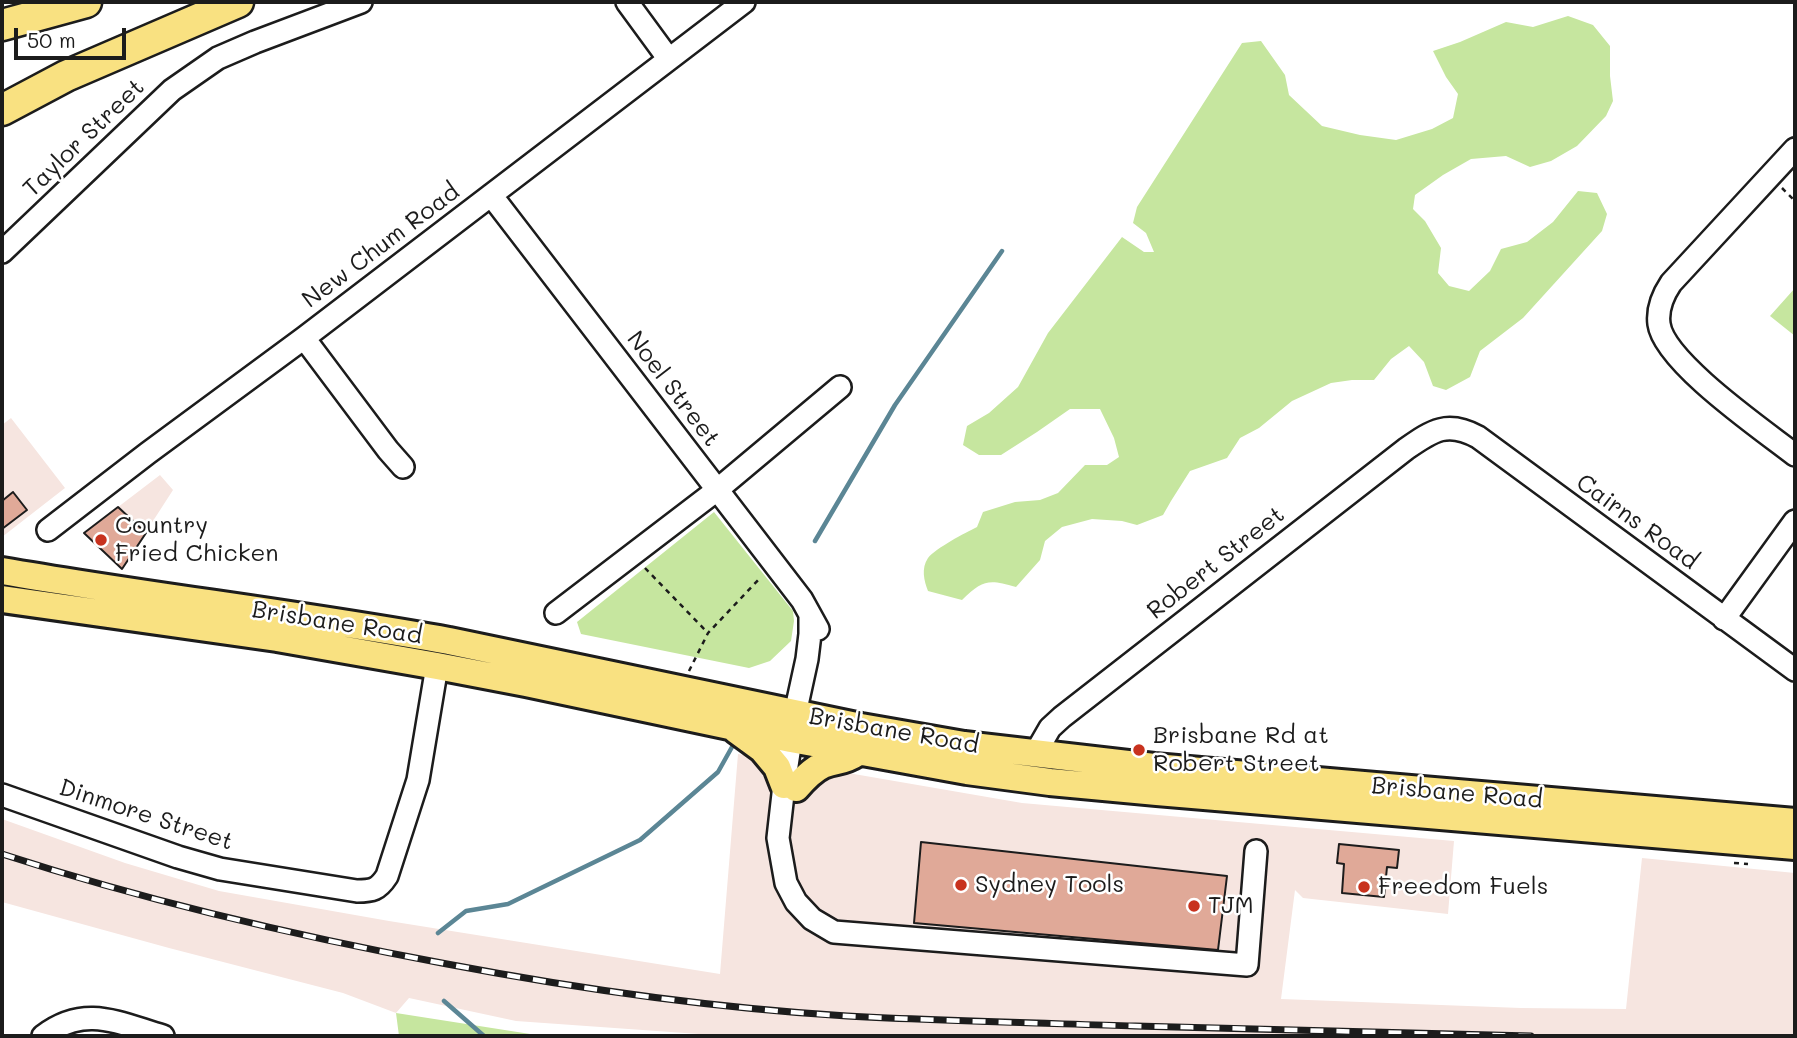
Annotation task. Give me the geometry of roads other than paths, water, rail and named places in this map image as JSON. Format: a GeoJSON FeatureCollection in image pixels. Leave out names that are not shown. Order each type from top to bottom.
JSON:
{"type":"FeatureCollection","features":[{"type":"Feature","properties":{"kind":"highway"},"geometry":{"type":"LineString","coordinates":[[2,25],[86,2]]}},
{"type":"Feature","properties":{"kind":"highway"},"geometry":{"type":"LineString","coordinates":[[2,110],[66,76],[238,2]]}},
{"type":"Feature","properties":{"kind":"main road","name":"Brisbane Road"},"geometry":{"type":"LineString","coordinates":[[2,572],[423,636],[800,728],[858,752],[967,771],[1050,782],[1795,846]]}},
{"type":"Feature","properties":{"kind":"main road","name":"Brisbane Road"},"geometry":{"type":"LineString","coordinates":[[2,599],[277,638],[437,666],[732,727],[800,728],[941,741],[1154,767],[1795,822]]}},
{"type":"Feature","properties":{"kind":"main road"},"geometry":{"type":"LineString","coordinates":[[732,727],[762,749],[790,786],[824,764],[846,760],[858,752]]}},
{"type":"Feature","properties":{"kind":"street","name":"Taylor Street"},"geometry":{"type":"LineString","coordinates":[[2,253],[172,90],[218,58],[361,2]]}},
{"type":"Feature","properties":{"kind":"street"},"geometry":{"type":"LineString","coordinates":[[627,2],[668,58]]}},
{"type":"Feature","properties":{"kind":"street","name":"New Chum Road"},"geometry":{"type":"LineString","coordinates":[[48,530],[744,2]]}},
{"type":"Feature","properties":{"kind":"street"},"geometry":{"type":"LineString","coordinates":[[1795,149],[1671,283],[1663,295],[1659,325],[1671,351],[1696,376],[1795,455]]}},
{"type":"Feature","properties":{"kind":"street","name":"Noel Street"},"geometry":{"type":"LineString","coordinates":[[491,195],[802,600],[810,617],[800,728],[778,838],[786,883],[796,902],[812,919],[834,932],[1247,965],[1256,851]]}},
{"type":"Feature","properties":{"kind":"street"},"geometry":{"type":"LineString","coordinates":[[304,338],[402,467]]}},
{"type":"Feature","properties":{"kind":"street"},"geometry":{"type":"LineString","coordinates":[[556,612],[717,490],[840,387]]}},
{"type":"Feature","properties":{"kind":"street","name":"Cairns Road"},"geometry":{"type":"LineString","coordinates":[[1443,429],[1466,430],[1478,436],[1795,670]]}},
{"type":"Feature","properties":{"kind":"street","name":"Robert Street"},"geometry":{"type":"LineString","coordinates":[[1035,754],[1055,723],[1081,701],[1406,449],[1425,436],[1443,429]]}},
{"type":"Feature","properties":{"kind":"street"},"geometry":{"type":"LineString","coordinates":[[1724,619],[1795,521]]}},
{"type":"Feature","properties":{"kind":"street","name":"Dinmore Street"},"geometry":{"type":"LineString","coordinates":[[2,795],[166,853],[220,869],[370,891],[381,886],[387,876],[418,780],[437,666]]}},
{"type":"Feature","properties":{"kind":"street"},"geometry":{"type":"LineString","coordinates":[[43,1036],[53,1028],[80,1018],[100,1018],[163,1036]]}},
{"type":"Feature","properties":{"kind":"waterway"},"geometry":{"type":"LineString","coordinates":[[815,541],[895,405],[1002,251]]}},
{"type":"Feature","properties":{"kind":"waterway"},"geometry":{"type":"LineString","coordinates":[[438,933],[466,911],[508,904],[640,840],[718,772],[732,747]]}},
{"type":"Feature","properties":{"kind":"waterway"},"geometry":{"type":"LineString","coordinates":[[444,1001],[484,1036]]}},
{"type":"Feature","properties":{"kind":"railway"},"geometry":{"type":"LineString","coordinates":[[2,854],[167,902],[334,942],[546,982],[696,1003],[847,1016],[919,1019],[1531,1036]]}},
{"type":"Feature","properties":{"kind":"place","name":"Country Fried Chicken"},"geometry":{"type":"Point","coordinates":[101,540]}},
{"type":"Feature","properties":{"kind":"place","name":"Brisbane Rd at Robert Street"},"geometry":{"type":"Point","coordinates":[1139,750]}},
{"type":"Feature","properties":{"kind":"place","name":"Sydney Tools"},"geometry":{"type":"Point","coordinates":[961,885]}},
{"type":"Feature","properties":{"kind":"place","name":"Freedom Fuels"},"geometry":{"type":"Point","coordinates":[1364,887]}},
{"type":"Feature","properties":{"kind":"place","name":"TJM"},"geometry":{"type":"Point","coordinates":[1194,906]}}]}
